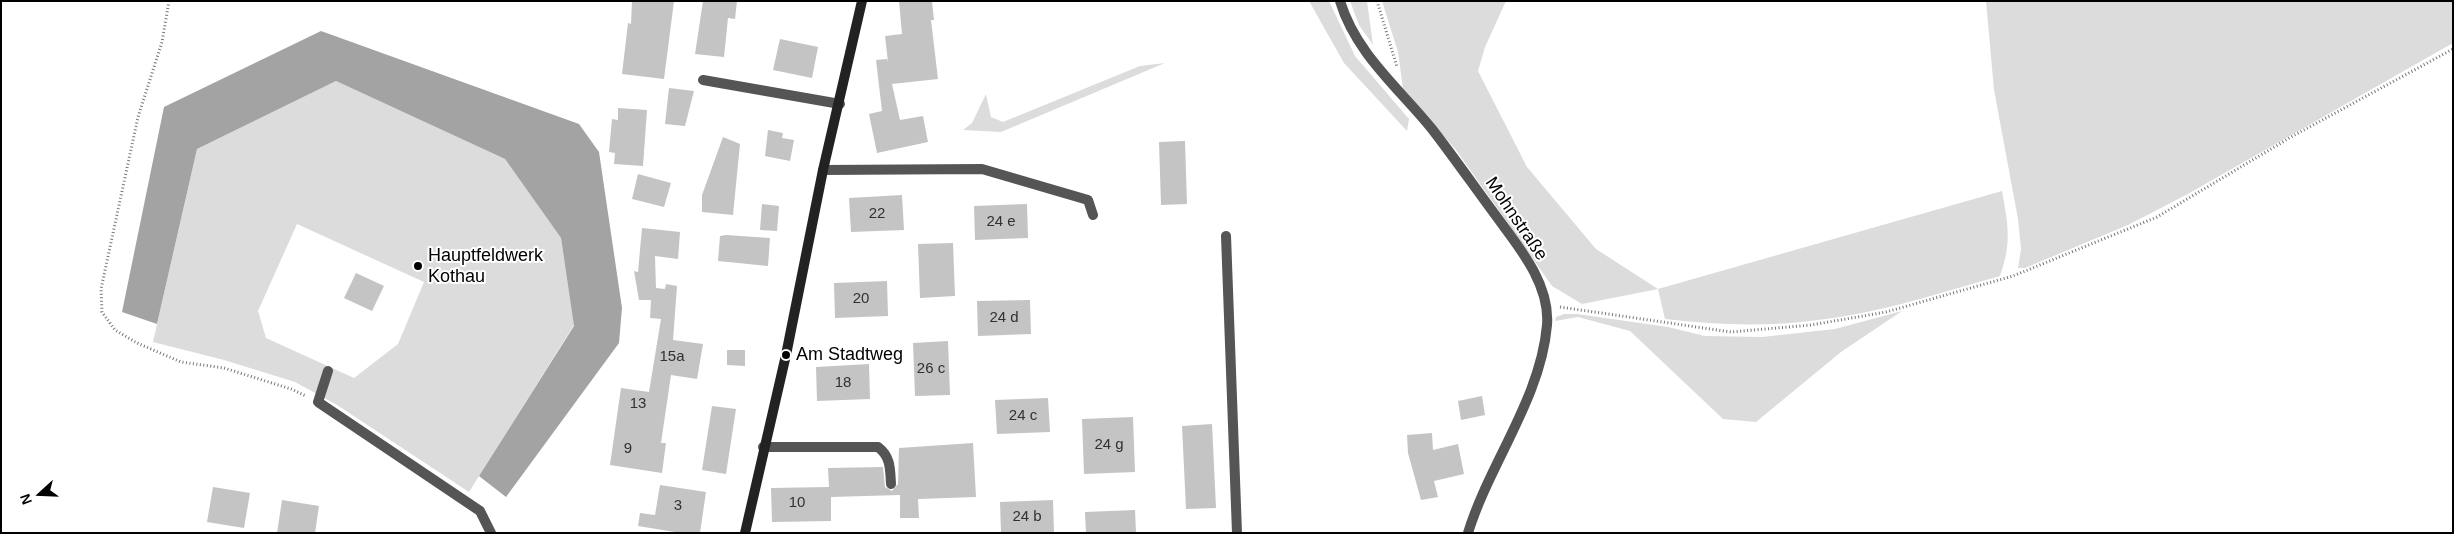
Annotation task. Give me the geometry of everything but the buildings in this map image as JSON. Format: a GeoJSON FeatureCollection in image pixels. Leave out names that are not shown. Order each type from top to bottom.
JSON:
{"type":"FeatureCollection","features":[{"type":"Feature","properties":{"kind":"street"},"geometry":{"type":"LineString","coordinates":[[745,533],[763,448],[786,355],[822,170],[840,104],[862,1]]}},
{"type":"Feature","properties":{"kind":"street","name":"Mohnstraße"},"geometry":{"type":"LineString","coordinates":[[1340,1],[1355,36],[1373,63],[1432,129],[1519,247],[1539,283],[1546,304],[1547,324],[1544,343],[1533,380],[1468,533]]}},
{"type":"Feature","properties":{"kind":"street"},"geometry":{"type":"LineString","coordinates":[[703,80],[840,104]]}},
{"type":"Feature","properties":{"kind":"street"},"geometry":{"type":"LineString","coordinates":[[822,170],[982,169],[1088,200],[1094,216]]}},
{"type":"Feature","properties":{"kind":"street"},"geometry":{"type":"LineString","coordinates":[[1226,236],[1237,533]]}},
{"type":"Feature","properties":{"kind":"street"},"geometry":{"type":"LineString","coordinates":[[328,371],[318,402],[480,511],[491,533]]}},
{"type":"Feature","properties":{"kind":"street"},"geometry":{"type":"LineString","coordinates":[[763,448],[871,445],[878,447],[886,453],[889,462],[891,484]]}},
{"type":"Feature","properties":{"kind":"path"},"geometry":{"type":"LineString","coordinates":[[169,1],[162,42],[138,117],[101,289],[102,312],[115,330],[137,343],[181,362],[224,368],[291,389],[318,402]]}},
{"type":"Feature","properties":{"kind":"path"},"geometry":{"type":"LineString","coordinates":[[1377,1],[1398,70],[1392,84]]}},
{"type":"Feature","properties":{"kind":"path"},"geometry":{"type":"LineString","coordinates":[[1546,304],[1731,332],[1811,325],[1886,312],[2012,276],[2157,217],[2291,137],[2453,49]]}},
{"type":"Feature","properties":{"kind":"shaded area"},"geometry":{"type":"Polygon","coordinates":[[[1309,1],[1329,1],[1355,56],[1409,119],[1407,131],[1344,63],[1309,1]]]}},
{"type":"Feature","properties":{"kind":"shaded area"},"geometry":{"type":"Polygon","coordinates":[[[1350,1],[1367,1],[1373,45],[1359,25],[1350,1]]]}},
{"type":"Feature","properties":{"kind":"shaded area"},"geometry":{"type":"Polygon","coordinates":[[[1382,1],[1506,1],[1485,47],[1478,71],[1527,167],[1596,249],[1658,289],[1582,304],[1552,286],[1456,150],[1403,89],[1398,52],[1382,1]]]}},
{"type":"Feature","properties":{"kind":"shaded area"},"geometry":{"type":"Polygon","coordinates":[[[1986,1],[2453,1],[2453,43],[2186,195],[2128,225],[2025,268],[2018,268],[2021,249],[2018,219],[1994,90],[1986,1]]]}},
{"type":"Feature","properties":{"kind":"shaded area"},"geometry":{"type":"Polygon","coordinates":[[[321,31],[579,124],[599,152],[622,308],[619,343],[506,497],[479,476],[574,326],[561,238],[505,159],[336,81],[197,149],[157,324],[122,312],[164,107],[321,31]]]}},
{"type":"Feature","properties":{"kind":"shaded area"},"geometry":{"type":"Polygon","coordinates":[[[1165,63],[1001,132],[963,130],[972,123],[986,94],[991,117],[1003,122],[1140,66],[1165,63]]]}},
{"type":"Feature","properties":{"kind":"shaded area"},"geometry":{"type":"Polygon","coordinates":[[[336,81],[505,159],[561,238],[574,325],[469,492],[337,405],[295,382],[224,360],[153,342],[197,149],[336,81]],[[297,224],[258,311],[266,338],[354,378],[398,344],[424,282],[297,224]]]}},
{"type":"Feature","properties":{"kind":"shaded area"},"geometry":{"type":"Polygon","coordinates":[[[2002,191],[2008,233],[2004,264],[2000,276],[1932,296],[1841,317],[1780,324],[1741,324],[1665,319],[1658,289],[2002,191]]]}},
{"type":"Feature","properties":{"kind":"shaded area"},"geometry":{"type":"Polygon","coordinates":[[[1902,311],[1841,352],[1756,422],[1723,419],[1630,331],[1578,317],[1555,321],[1556,317],[1564,314],[1577,314],[1668,327],[1705,336],[1762,337],[1835,329],[1902,311]]]}},
{"type":"Feature","properties":{"kind":"place","name":"Hauptfeldwerk Kothau"},"geometry":{"type":"Point","coordinates":[418,266]}},
{"type":"Feature","properties":{"kind":"place","name":"Am Stadtweg"},"geometry":{"type":"Point","coordinates":[786,355]}}]}
